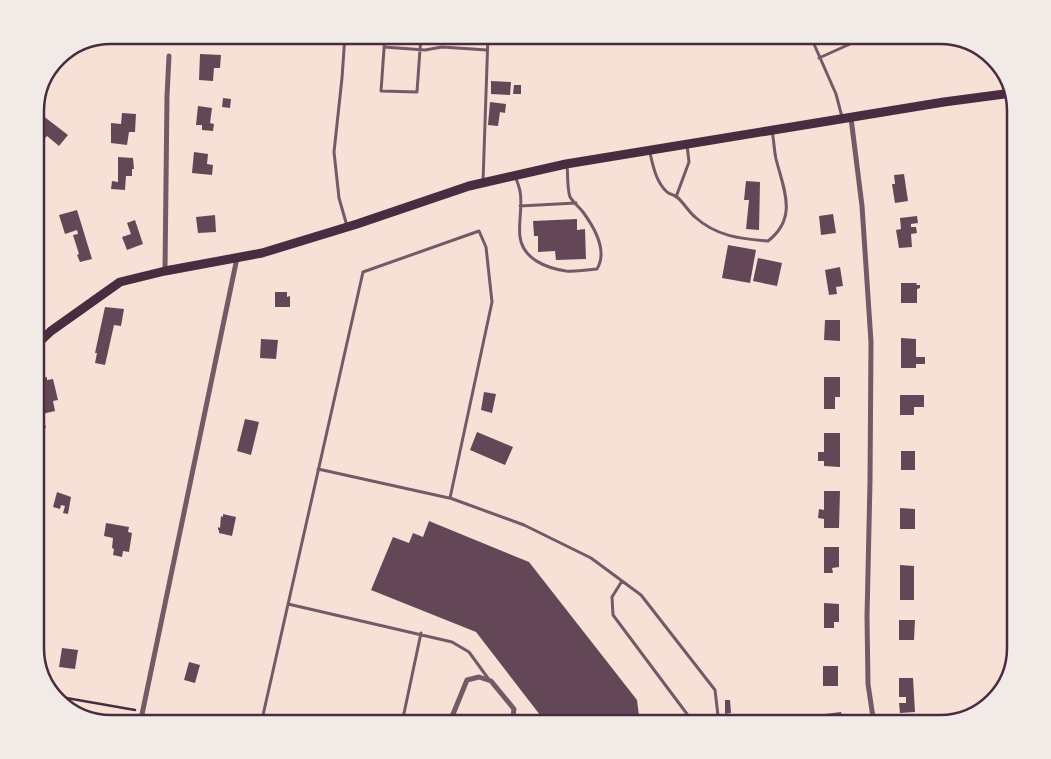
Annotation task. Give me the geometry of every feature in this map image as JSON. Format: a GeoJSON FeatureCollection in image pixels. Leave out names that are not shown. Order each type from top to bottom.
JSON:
{"type":"FeatureCollection","features":[{"type":"Feature","properties":{"kind":"main road"},"geometry":{"type":"LineString","coordinates":[[44,338],[120,282],[165,271],[262,253],[469,186],[566,164],[1005,94]]}},
{"type":"Feature","properties":{"kind":"street"},"geometry":{"type":"LineString","coordinates":[[165,271],[169,56]]}},
{"type":"Feature","properties":{"kind":"street"},"geometry":{"type":"LineString","coordinates":[[847,119],[862,206],[871,342],[867,617],[868,684],[873,715]]}},
{"type":"Feature","properties":{"kind":"street"},"geometry":{"type":"LineString","coordinates":[[142,715],[237,258]]}},
{"type":"Feature","properties":{"kind":"street"},"geometry":{"type":"LineString","coordinates":[[453,715],[467,680],[479,677],[491,681],[514,709],[514,715]]}},
{"type":"Feature","properties":{"kind":"lane"},"geometry":{"type":"LineString","coordinates":[[344,44],[334,152],[339,198],[347,227]]}},
{"type":"Feature","properties":{"kind":"lane"},"geometry":{"type":"LineString","coordinates":[[420,44],[420,50],[417,92],[381,91],[384,47],[420,50],[442,47],[488,50]]}},
{"type":"Feature","properties":{"kind":"lane"},"geometry":{"type":"LineString","coordinates":[[483,183],[488,44]]}},
{"type":"Feature","properties":{"kind":"lane"},"geometry":{"type":"LineString","coordinates":[[814,44],[847,119]]}},
{"type":"Feature","properties":{"kind":"lane"},"geometry":{"type":"LineString","coordinates":[[819,58],[850,44]]}},
{"type":"Feature","properties":{"kind":"lane"},"geometry":{"type":"LineString","coordinates":[[650,151],[653,167],[661,185],[668,193],[676,197],[695,217],[717,232],[739,239],[768,241],[777,234],[783,224],[787,197],[777,160],[772,131]]}},
{"type":"Feature","properties":{"kind":"lane"},"geometry":{"type":"LineString","coordinates":[[676,197],[689,162],[686,145]]}},
{"type":"Feature","properties":{"kind":"lane"},"geometry":{"type":"LineString","coordinates":[[515,175],[520,192],[520,239],[524,252],[533,259],[548,266],[568,271],[597,269],[601,263],[602,254],[599,242],[592,226],[570,196],[566,164]]}},
{"type":"Feature","properties":{"kind":"lane"},"geometry":{"type":"LineString","coordinates":[[520,206],[576,203]]}},
{"type":"Feature","properties":{"kind":"lane"},"geometry":{"type":"LineString","coordinates":[[263,715],[363,272],[479,231],[486,248],[492,302],[450,498]]}},
{"type":"Feature","properties":{"kind":"lane"},"geometry":{"type":"LineString","coordinates":[[318,469],[450,498],[524,525],[591,558],[641,595],[714,690],[718,715]]}},
{"type":"Feature","properties":{"kind":"lane"},"geometry":{"type":"LineString","coordinates":[[622,581],[612,597],[613,614],[687,715]]}},
{"type":"Feature","properties":{"kind":"lane"},"geometry":{"type":"LineString","coordinates":[[288,604],[421,633],[452,642],[469,652],[491,681]]}},
{"type":"Feature","properties":{"kind":"lane"},"geometry":{"type":"LineString","coordinates":[[403,715],[421,633]]}},
{"type":"Feature","properties":{"kind":"path"},"geometry":{"type":"LineString","coordinates":[[67,698],[142,712]]}},
{"type":"Feature","properties":{"kind":"building"},"geometry":{"type":"Polygon","coordinates":[[[200,54],[221,55],[220,68],[214,68],[213,81],[199,80],[200,54]]]}},
{"type":"Feature","properties":{"kind":"building"},"geometry":{"type":"Polygon","coordinates":[[[491,81],[511,82],[510,95],[491,94],[491,81]]]}},
{"type":"Feature","properties":{"kind":"building"},"geometry":{"type":"Polygon","coordinates":[[[514,85],[521,85],[521,94],[513,94],[514,85]]]}},
{"type":"Feature","properties":{"kind":"building"},"geometry":{"type":"Polygon","coordinates":[[[223,98],[231,99],[230,108],[222,107],[223,98]]]}},
{"type":"Feature","properties":{"kind":"building"},"geometry":{"type":"Polygon","coordinates":[[[490,102],[506,104],[505,113],[500,112],[498,126],[488,125],[490,102]]]}},
{"type":"Feature","properties":{"kind":"building"},"geometry":{"type":"Polygon","coordinates":[[[198,106],[212,108],[210,123],[214,124],[213,131],[202,130],[202,125],[196,125],[198,106]]]}},
{"type":"Feature","properties":{"kind":"building"},"geometry":{"type":"Polygon","coordinates":[[[122,113],[136,114],[135,132],[129,132],[127,145],[111,143],[111,123],[121,124],[122,113]]]}},
{"type":"Feature","properties":{"kind":"building"},"geometry":{"type":"Polygon","coordinates":[[[44,117],[68,135],[59,146],[47,136],[45,138],[44,117]]]}},
{"type":"Feature","properties":{"kind":"building"},"geometry":{"type":"Polygon","coordinates":[[[194,152],[208,154],[207,164],[213,165],[212,175],[192,173],[194,152]]]}},
{"type":"Feature","properties":{"kind":"building"},"geometry":{"type":"Polygon","coordinates":[[[118,157],[133,158],[134,169],[132,169],[132,176],[126,176],[125,190],[111,189],[112,181],[118,182],[118,157]]]}},
{"type":"Feature","properties":{"kind":"building"},"geometry":{"type":"Polygon","coordinates":[[[904,174],[908,201],[895,203],[892,184],[895,184],[894,175],[904,174]]]}},
{"type":"Feature","properties":{"kind":"building"},"geometry":{"type":"Polygon","coordinates":[[[746,181],[760,182],[759,230],[746,229],[749,200],[744,200],[746,181]]]}},
{"type":"Feature","properties":{"kind":"building"},"geometry":{"type":"Polygon","coordinates":[[[77,210],[92,259],[80,262],[73,235],[78,234],[77,230],[65,234],[59,215],[77,210]]]}},
{"type":"Feature","properties":{"kind":"building"},"geometry":{"type":"Polygon","coordinates":[[[833,214],[836,233],[821,235],[819,216],[833,214]]]}},
{"type":"Feature","properties":{"kind":"building"},"geometry":{"type":"Polygon","coordinates":[[[215,215],[216,232],[198,233],[196,217],[215,215]]]}},
{"type":"Feature","properties":{"kind":"building"},"geometry":{"type":"Polygon","coordinates":[[[917,216],[918,223],[911,224],[911,227],[916,227],[917,233],[911,234],[912,247],[899,248],[896,230],[901,229],[900,218],[917,216]]]}},
{"type":"Feature","properties":{"kind":"building"},"geometry":{"type":"Polygon","coordinates":[[[577,219],[577,230],[585,229],[586,259],[556,260],[555,251],[538,252],[538,236],[534,236],[533,221],[577,219]]]}},
{"type":"Feature","properties":{"kind":"building"},"geometry":{"type":"Polygon","coordinates":[[[135,220],[143,244],[127,250],[122,237],[131,234],[127,223],[135,220]]]}},
{"type":"Feature","properties":{"kind":"building"},"geometry":{"type":"Polygon","coordinates":[[[728,245],[756,250],[750,283],[722,278],[728,245]]]}},
{"type":"Feature","properties":{"kind":"building"},"geometry":{"type":"Polygon","coordinates":[[[758,258],[782,263],[777,286],[753,281],[758,258]]]}},
{"type":"Feature","properties":{"kind":"building"},"geometry":{"type":"Polygon","coordinates":[[[840,267],[843,286],[836,287],[837,294],[829,295],[825,270],[840,267]]]}},
{"type":"Feature","properties":{"kind":"building"},"geometry":{"type":"Polygon","coordinates":[[[901,283],[917,283],[916,285],[920,285],[920,288],[917,289],[917,303],[901,303],[901,283]]]}},
{"type":"Feature","properties":{"kind":"building"},"geometry":{"type":"Polygon","coordinates":[[[275,292],[287,292],[287,297],[290,296],[290,307],[275,307],[275,292]]]}},
{"type":"Feature","properties":{"kind":"building"},"geometry":{"type":"Polygon","coordinates":[[[105,307],[124,309],[121,326],[114,325],[105,365],[95,363],[97,353],[95,353],[105,307]]]}},
{"type":"Feature","properties":{"kind":"building"},"geometry":{"type":"Polygon","coordinates":[[[825,320],[840,320],[840,341],[824,340],[825,320]]]}},
{"type":"Feature","properties":{"kind":"building"},"geometry":{"type":"Polygon","coordinates":[[[901,338],[916,339],[916,357],[925,357],[925,364],[916,364],[916,368],[901,368],[901,338]]]}},
{"type":"Feature","properties":{"kind":"building"},"geometry":{"type":"Polygon","coordinates":[[[261,339],[278,340],[276,359],[260,358],[261,339]]]}},
{"type":"Feature","properties":{"kind":"building"},"geometry":{"type":"Polygon","coordinates":[[[47,377],[47,380],[53,379],[58,400],[53,401],[55,411],[44,414],[44,378],[47,377]]]}},
{"type":"Feature","properties":{"kind":"building"},"geometry":{"type":"Polygon","coordinates":[[[824,377],[840,377],[840,397],[835,397],[835,409],[824,409],[824,377]]]}},
{"type":"Feature","properties":{"kind":"building"},"geometry":{"type":"Polygon","coordinates":[[[484,392],[496,394],[492,413],[481,410],[484,392]]]}},
{"type":"Feature","properties":{"kind":"building"},"geometry":{"type":"Polygon","coordinates":[[[900,395],[924,395],[924,407],[914,407],[914,415],[900,415],[900,395]]]}},
{"type":"Feature","properties":{"kind":"building"},"geometry":{"type":"Polygon","coordinates":[[[245,419],[259,422],[251,455],[237,451],[245,419]]]}},
{"type":"Feature","properties":{"kind":"building"},"geometry":{"type":"Polygon","coordinates":[[[477,432],[513,447],[505,465],[470,450],[477,432]]]}},
{"type":"Feature","properties":{"kind":"building"},"geometry":{"type":"Polygon","coordinates":[[[824,433],[840,433],[840,467],[824,466],[824,461],[818,461],[818,452],[824,452],[824,433]]]}},
{"type":"Feature","properties":{"kind":"building"},"geometry":{"type":"Polygon","coordinates":[[[901,451],[915,451],[915,470],[901,470],[901,451]]]}},
{"type":"Feature","properties":{"kind":"building"},"geometry":{"type":"Polygon","coordinates":[[[824,491],[840,491],[839,528],[824,528],[824,519],[818,518],[819,509],[824,510],[824,491]]]}},
{"type":"Feature","properties":{"kind":"building"},"geometry":{"type":"Polygon","coordinates":[[[57,492],[71,497],[68,514],[63,513],[65,506],[61,505],[60,509],[53,507],[57,492]]]}},
{"type":"Feature","properties":{"kind":"building"},"geometry":{"type":"Polygon","coordinates":[[[900,508],[915,509],[915,529],[900,529],[900,508]]]}},
{"type":"Feature","properties":{"kind":"building"},"geometry":{"type":"Polygon","coordinates":[[[223,514],[236,517],[232,536],[219,533],[218,527],[220,528],[221,516],[223,517],[223,514]]]}},
{"type":"Feature","properties":{"kind":"building"},"geometry":{"type":"Polygon","coordinates":[[[429,521],[529,562],[637,700],[639,715],[540,715],[476,632],[371,590],[393,537],[409,543],[413,533],[423,537],[429,521]]]}},
{"type":"Feature","properties":{"kind":"building"},"geometry":{"type":"Polygon","coordinates":[[[106,523],[129,527],[128,532],[132,533],[129,552],[123,551],[122,557],[113,555],[113,538],[104,536],[106,523]]]}},
{"type":"Feature","properties":{"kind":"building"},"geometry":{"type":"Polygon","coordinates":[[[824,547],[839,547],[839,567],[832,568],[833,573],[824,573],[824,547]]]}},
{"type":"Feature","properties":{"kind":"building"},"geometry":{"type":"Polygon","coordinates":[[[900,565],[914,566],[914,600],[900,600],[900,565]]]}},
{"type":"Feature","properties":{"kind":"building"},"geometry":{"type":"Polygon","coordinates":[[[824,603],[839,604],[839,622],[834,622],[834,628],[824,628],[824,603]]]}},
{"type":"Feature","properties":{"kind":"building"},"geometry":{"type":"Polygon","coordinates":[[[899,620],[915,620],[914,640],[899,640],[899,620]]]}},
{"type":"Feature","properties":{"kind":"building"},"geometry":{"type":"Polygon","coordinates":[[[62,648],[78,650],[75,669],[59,667],[62,648]]]}},
{"type":"Feature","properties":{"kind":"building"},"geometry":{"type":"Polygon","coordinates":[[[189,662],[200,665],[195,683],[184,680],[189,662]]]}},
{"type":"Feature","properties":{"kind":"building"},"geometry":{"type":"Polygon","coordinates":[[[823,666],[838,666],[838,686],[823,686],[823,666]]]}},
{"type":"Feature","properties":{"kind":"building"},"geometry":{"type":"Polygon","coordinates":[[[899,678],[913,678],[915,712],[900,713],[899,703],[906,703],[906,697],[899,697],[899,678]]]}},
{"type":"Feature","properties":{"kind":"building"},"geometry":{"type":"Polygon","coordinates":[[[725,700],[730,700],[731,713],[725,714],[725,700]]]}},
{"type":"Feature","properties":{"kind":"building"},"geometry":{"type":"Polygon","coordinates":[[[841,712],[842,715],[825,715],[841,712]]]}}]}
